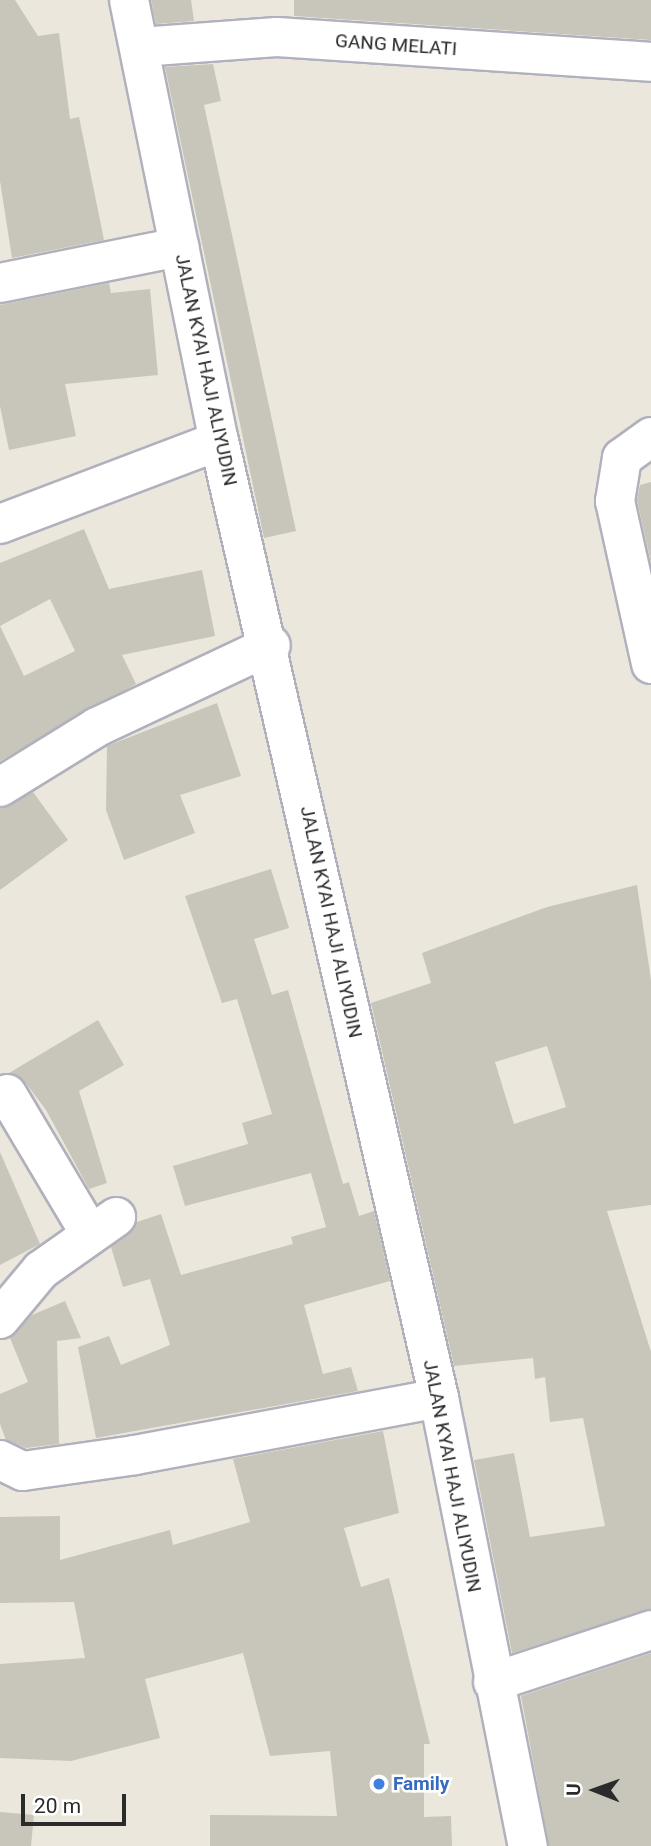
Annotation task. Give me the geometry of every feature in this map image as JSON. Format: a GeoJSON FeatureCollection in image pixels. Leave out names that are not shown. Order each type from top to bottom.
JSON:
{"type":"FeatureCollection","features":[{"type":"Feature","properties":{"kind":"street","name":"JALAN KYAI HAJI ALIYUDIN"},"geometry":{"type":"LineString","coordinates":[[129,0],[219,441],[271,645],[439,1398],[493,1682],[528,1846]]}},
{"type":"Feature","properties":{"kind":"street","name":"GANG MELATI"},"geometry":{"type":"LineString","coordinates":[[140,47],[277,37],[651,62]]}},
{"type":"Feature","properties":{"kind":"street"},"geometry":{"type":"LineString","coordinates":[[0,283],[179,247]]}},
{"type":"Feature","properties":{"kind":"street"},"geometry":{"type":"LineString","coordinates":[[651,437],[622,458],[615,501],[651,664]]}},
{"type":"Feature","properties":{"kind":"street"},"geometry":{"type":"LineString","coordinates":[[0,524],[219,441]]}},
{"type":"Feature","properties":{"kind":"street"},"geometry":{"type":"LineString","coordinates":[[0,787],[97,727],[271,645]]}},
{"type":"Feature","properties":{"kind":"street"},"geometry":{"type":"LineString","coordinates":[[0,1319],[41,1270],[103,1226],[7,1094]]}},
{"type":"Feature","properties":{"kind":"street"},"geometry":{"type":"LineString","coordinates":[[0,1460],[23,1471],[110,1459],[439,1398]]}},
{"type":"Feature","properties":{"kind":"street"},"geometry":{"type":"LineString","coordinates":[[493,1682],[651,1630]]}},
{"type":"Feature","properties":{"kind":"building"},"geometry":{"type":"Polygon","coordinates":[[[0,0],[15,0],[38,36],[59,33],[70,119],[79,117],[104,240],[12,258],[0,181],[0,0]]]}},
{"type":"Feature","properties":{"kind":"building"},"geometry":{"type":"Polygon","coordinates":[[[151,0],[191,0],[194,21],[156,24],[151,0]]]}},
{"type":"Feature","properties":{"kind":"building"},"geometry":{"type":"Polygon","coordinates":[[[294,0],[651,0],[651,40],[294,16],[294,0]]]}},
{"type":"Feature","properties":{"kind":"building"},"geometry":{"type":"Polygon","coordinates":[[[213,64],[221,101],[204,105],[296,531],[264,538],[165,67],[213,64]]]}},
{"type":"Feature","properties":{"kind":"building"},"geometry":{"type":"Polygon","coordinates":[[[109,283],[111,293],[150,289],[158,375],[65,384],[76,436],[9,450],[0,406],[0,305],[109,283]]]}},
{"type":"Feature","properties":{"kind":"building"},"geometry":{"type":"Polygon","coordinates":[[[651,482],[651,563],[637,500],[640,485],[651,482]]]}},
{"type":"Feature","properties":{"kind":"building"},"geometry":{"type":"Polygon","coordinates":[[[84,529],[109,589],[202,570],[215,636],[122,655],[136,684],[0,761],[0,563],[84,529]],[[50,599],[0,626],[24,676],[75,651],[50,599]]]}},
{"type":"Feature","properties":{"kind":"building"},"geometry":{"type":"Polygon","coordinates":[[[217,703],[241,776],[180,795],[195,833],[124,860],[106,810],[107,746],[217,703]]]}},
{"type":"Feature","properties":{"kind":"building"},"geometry":{"type":"Polygon","coordinates":[[[33,792],[68,840],[0,890],[0,809],[33,792]]]}},
{"type":"Feature","properties":{"kind":"building"},"geometry":{"type":"Polygon","coordinates":[[[271,869],[289,928],[254,939],[272,995],[288,990],[343,1184],[349,1182],[359,1216],[374,1211],[390,1281],[304,1305],[323,1374],[351,1367],[358,1391],[96,1438],[78,1347],[109,1336],[121,1365],[170,1345],[150,1279],[123,1287],[111,1247],[137,1222],[161,1214],[181,1275],[293,1244],[291,1237],[326,1227],[311,1173],[185,1206],[173,1166],[248,1144],[242,1123],[272,1114],[237,999],[222,1003],[185,896],[271,869]]]}},
{"type":"Feature","properties":{"kind":"building"},"geometry":{"type":"Polygon","coordinates":[[[637,885],[651,980],[651,1205],[607,1211],[651,1352],[651,1609],[512,1653],[474,1460],[514,1453],[530,1537],[605,1526],[583,1418],[550,1422],[545,1377],[535,1379],[533,1358],[454,1366],[371,1003],[431,983],[422,953],[547,907],[637,885]],[[547,1046],[495,1062],[514,1124],[566,1107],[547,1046]]]}},
{"type":"Feature","properties":{"kind":"building"},"geometry":{"type":"Polygon","coordinates":[[[98,1020],[124,1065],[79,1091],[107,1183],[89,1189],[46,1110],[25,1082],[9,1073],[98,1020]]]}},
{"type":"Feature","properties":{"kind":"building"},"geometry":{"type":"Polygon","coordinates":[[[0,1152],[40,1244],[0,1265],[0,1152]]]}},
{"type":"Feature","properties":{"kind":"building"},"geometry":{"type":"Polygon","coordinates":[[[65,1301],[81,1338],[57,1341],[59,1444],[26,1448],[6,1440],[0,1424],[0,1394],[28,1382],[10,1338],[32,1315],[65,1301]]]}},
{"type":"Feature","properties":{"kind":"building"},"geometry":{"type":"Polygon","coordinates":[[[383,1431],[399,1513],[344,1528],[361,1587],[389,1578],[430,1744],[424,1744],[424,1817],[451,1816],[452,1846],[210,1846],[210,1815],[337,1816],[330,1751],[270,1756],[243,1653],[145,1679],[160,1738],[71,1761],[0,1758],[0,1664],[85,1658],[74,1602],[0,1603],[0,1517],[60,1516],[60,1560],[170,1530],[173,1545],[250,1522],[233,1459],[383,1431]]]}},
{"type":"Feature","properties":{"kind":"building"},"geometry":{"type":"Polygon","coordinates":[[[651,1653],[651,1846],[549,1846],[521,1696],[651,1653]]]}},
{"type":"Feature","properties":{"kind":"building"},"geometry":{"type":"Polygon","coordinates":[[[0,1812],[34,1815],[31,1846],[0,1846],[0,1812]]]}},
{"type":"Feature","properties":{"kind":"place","name":"Family"},"geometry":{"type":"Point","coordinates":[379,1784]}}]}
